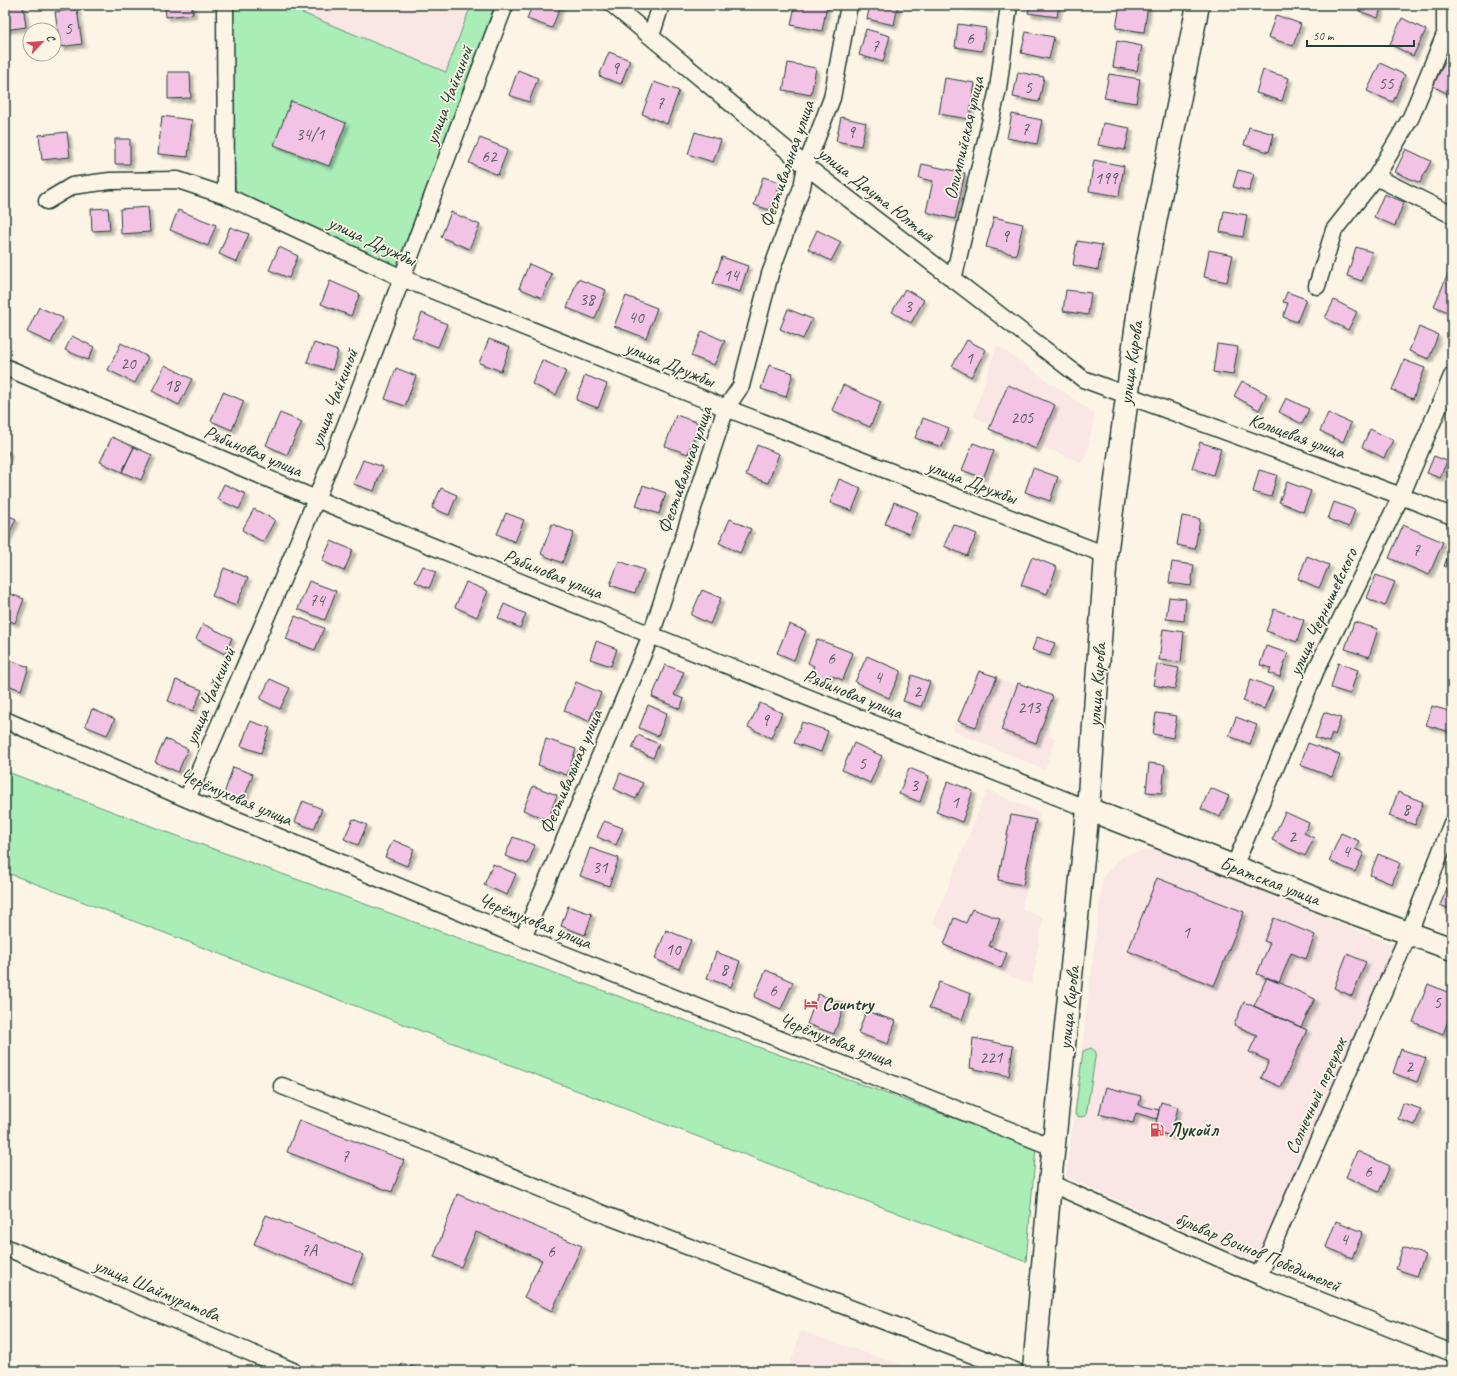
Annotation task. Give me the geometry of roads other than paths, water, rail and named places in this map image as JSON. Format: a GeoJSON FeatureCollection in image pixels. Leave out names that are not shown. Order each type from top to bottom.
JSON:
{"type":"FeatureCollection","features":[{"type":"Feature","properties":{"kind":"main road","name":"улица Кирова"},"geometry":{"type":"LineString","coordinates":[[1034,1371],[1050,1183],[1055,1148],[1088,809],[1106,555],[1141,293],[1198,5]]}},
{"type":"Feature","properties":{"kind":"main road","name":"Братская улица"},"geometry":{"type":"LineString","coordinates":[[1088,809],[1329,904],[1452,949]]}},
{"type":"Feature","properties":{"kind":"street"},"geometry":{"type":"LineString","coordinates":[[225,5],[226,196]]}},
{"type":"Feature","properties":{"kind":"street","name":"улица Чайкиной"},"geometry":{"type":"LineString","coordinates":[[187,799],[316,499],[402,278],[453,138],[505,5]]}},
{"type":"Feature","properties":{"kind":"street","name":"улица Даута Юлтыя"},"geometry":{"type":"LineString","coordinates":[[613,5],[806,166],[952,280],[1083,379],[1127,395]]}},
{"type":"Feature","properties":{"kind":"street"},"geometry":{"type":"LineString","coordinates":[[651,36],[661,5]]}},
{"type":"Feature","properties":{"kind":"street","name":"Фестивальная улица"},"geometry":{"type":"LineString","coordinates":[[523,938],[650,636],[726,408],[741,386],[770,274],[802,187],[806,166],[832,98],[849,5]]}},
{"type":"Feature","properties":{"kind":"street","name":"Олимпийская улица"},"geometry":{"type":"LineString","coordinates":[[952,280],[998,88],[1009,5]]}},
{"type":"Feature","properties":{"kind":"street"},"geometry":{"type":"LineString","coordinates":[[1445,5],[1448,39]]}},
{"type":"Feature","properties":{"kind":"street"},"geometry":{"type":"LineString","coordinates":[[1317,286],[1334,230],[1376,176],[1412,117],[1448,39],[1452,17]]}},
{"type":"Feature","properties":{"kind":"street"},"geometry":{"type":"LineString","coordinates":[[1376,176],[1452,215]]}},
{"type":"Feature","properties":{"kind":"street","name":"улица Дружбы"},"geometry":{"type":"LineString","coordinates":[[47,201],[72,186],[110,181],[178,180],[226,196],[402,278],[726,408],[1106,555]]}},
{"type":"Feature","properties":{"kind":"street","name":"Рябиновая улица"},"geometry":{"type":"LineString","coordinates":[[5,367],[316,499],[650,636],[1088,809]]}},
{"type":"Feature","properties":{"kind":"street","name":"улица Чернышевского"},"geometry":{"type":"LineString","coordinates":[[1234,867],[1316,670],[1401,496],[1452,376]]}},
{"type":"Feature","properties":{"kind":"street","name":"Кольцевая улица"},"geometry":{"type":"LineString","coordinates":[[1127,395],[1452,516]]}},
{"type":"Feature","properties":{"kind":"street","name":"Черёмуховая улица"},"geometry":{"type":"LineString","coordinates":[[5,720],[187,799],[523,938],[1055,1148]]}},
{"type":"Feature","properties":{"kind":"street","name":"Солнечный переулок"},"geometry":{"type":"LineString","coordinates":[[1259,1276],[1409,933],[1452,823]]}},
{"type":"Feature","properties":{"kind":"street"},"geometry":{"type":"LineString","coordinates":[[282,1086],[427,1142],[608,1216],[1015,1371]]}},
{"type":"Feature","properties":{"kind":"street","name":"бульвар Воинов Победителей"},"geometry":{"type":"LineString","coordinates":[[1050,1183],[1259,1276],[1452,1353]]}},
{"type":"Feature","properties":{"kind":"street","name":"улица Шаймуратова"},"geometry":{"type":"LineString","coordinates":[[5,1247],[293,1371]]}},
{"type":"Feature","properties":{"kind":"place","name":"Country"},"geometry":{"type":"Point","coordinates":[811,1004]}},
{"type":"Feature","properties":{"kind":"place","name":"Лукойл"},"geometry":{"type":"Point","coordinates":[1157,1130]}}]}
